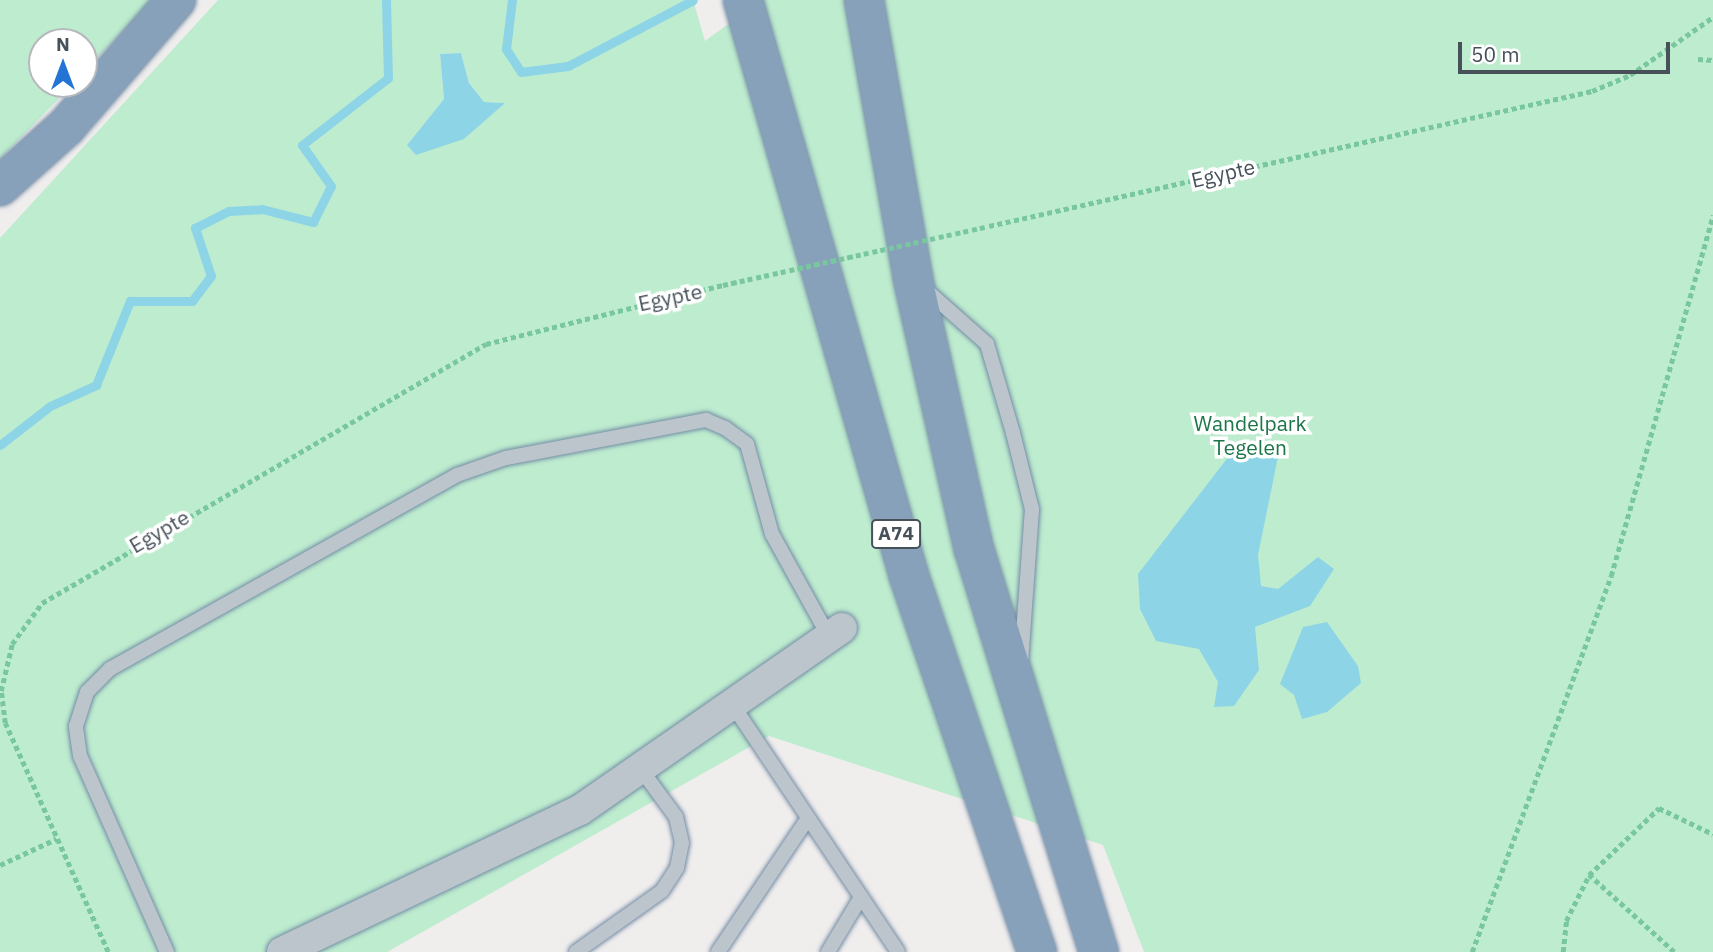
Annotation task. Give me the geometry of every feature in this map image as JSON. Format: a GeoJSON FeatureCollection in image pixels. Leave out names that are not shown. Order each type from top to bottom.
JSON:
{"type":"FeatureCollection","features":[{"type":"Feature","properties":{"kind":"highway"},"geometry":{"type":"LineString","coordinates":[[0,186],[66,127],[176,0]]}},
{"type":"Feature","properties":{"kind":"highway","name":"A74"},"geometry":{"type":"LineString","coordinates":[[743,0],[772,112],[909,576],[1037,952]]}},
{"type":"Feature","properties":{"kind":"highway"},"geometry":{"type":"LineString","coordinates":[[865,12],[913,279],[974,548],[1017,698],[1099,952]]}},
{"type":"Feature","properties":{"kind":"street"},"geometry":{"type":"LineString","coordinates":[[282,952],[580,810],[835,633]]}},
{"type":"Feature","properties":{"kind":"lane"},"geometry":{"type":"LineString","coordinates":[[913,279],[987,344],[1032,509],[1017,698]]}},
{"type":"Feature","properties":{"kind":"lane"},"geometry":{"type":"LineString","coordinates":[[167,952],[80,756],[76,726],[87,692],[110,669],[457,475],[506,458],[706,421],[725,428],[747,444],[772,534],[835,633]]}},
{"type":"Feature","properties":{"kind":"lane"},"geometry":{"type":"LineString","coordinates":[[732,704],[898,952]]}},
{"type":"Feature","properties":{"kind":"lane"},"geometry":{"type":"LineString","coordinates":[[576,952],[662,891],[677,868],[682,843],[676,817],[640,768]]}},
{"type":"Feature","properties":{"kind":"lane"},"geometry":{"type":"LineString","coordinates":[[719,952],[807,818]]}},
{"type":"Feature","properties":{"kind":"lane"},"geometry":{"type":"LineString","coordinates":[[828,952],[862,897]]}},
{"type":"Feature","properties":{"kind":"path","name":"Egypte"},"geometry":{"type":"LineString","coordinates":[[108,952],[12,745],[2,701],[12,644],[42,603],[486,344],[723,285],[1592,91],[1630,75],[1713,17]]}},
{"type":"Feature","properties":{"kind":"path"},"geometry":{"type":"LineString","coordinates":[[1698,59],[1713,60]]}},
{"type":"Feature","properties":{"kind":"path"},"geometry":{"type":"LineString","coordinates":[[1472,952],[1611,576],[1713,215]]}},
{"type":"Feature","properties":{"kind":"path"},"geometry":{"type":"LineString","coordinates":[[1563,952],[1566,921],[1589,875],[1659,808],[1713,834]]}},
{"type":"Feature","properties":{"kind":"path"},"geometry":{"type":"LineString","coordinates":[[0,865],[55,839]]}},
{"type":"Feature","properties":{"kind":"path"},"geometry":{"type":"LineString","coordinates":[[1589,875],[1674,952]]}},
{"type":"Feature","properties":{"kind":"green space"},"geometry":{"type":"Polygon","coordinates":[[[0,0],[153,0],[98,57],[98,28],[28,28],[28,98],[59,98],[0,159],[0,0]]]}},
{"type":"Feature","properties":{"kind":"green space","name":"Wandelpark Tegelen"},"geometry":{"type":"Polygon","coordinates":[[[218,0],[693,0],[705,41],[761,0],[1713,0],[1713,952],[1144,952],[1103,845],[769,736],[387,952],[0,952],[0,238],[218,0]],[[461,53],[440,54],[444,99],[407,145],[504,103],[484,102],[469,83],[461,53]]]}},
{"type":"Feature","properties":{"kind":"water"},"geometry":{"type":"Polygon","coordinates":[[[461,53],[469,83],[484,102],[505,103],[464,139],[416,155],[407,145],[444,99],[440,54],[461,53]]]}},
{"type":"Feature","properties":{"kind":"water"},"geometry":{"type":"Polygon","coordinates":[[[1258,444],[1279,452],[1258,555],[1261,586],[1278,589],[1318,557],[1334,569],[1310,606],[1255,627],[1259,670],[1234,706],[1214,707],[1218,682],[1199,649],[1156,641],[1140,609],[1138,574],[1229,456],[1258,444]]]}},
{"type":"Feature","properties":{"kind":"water"},"geometry":{"type":"Polygon","coordinates":[[[1327,622],[1358,666],[1361,683],[1327,712],[1302,719],[1294,695],[1280,684],[1303,627],[1327,622]]]}},
{"type":"Feature","properties":{"kind":"waterway"},"geometry":{"type":"LineString","coordinates":[[0,445],[50,406],[96,385],[130,301],[192,301],[211,276],[195,228],[229,211],[262,209],[313,222],[331,186],[302,145],[388,78],[386,0]]}},
{"type":"Feature","properties":{"kind":"waterway"},"geometry":{"type":"LineString","coordinates":[[512,0],[506,49],[521,72],[568,66],[693,0]]}}]}
